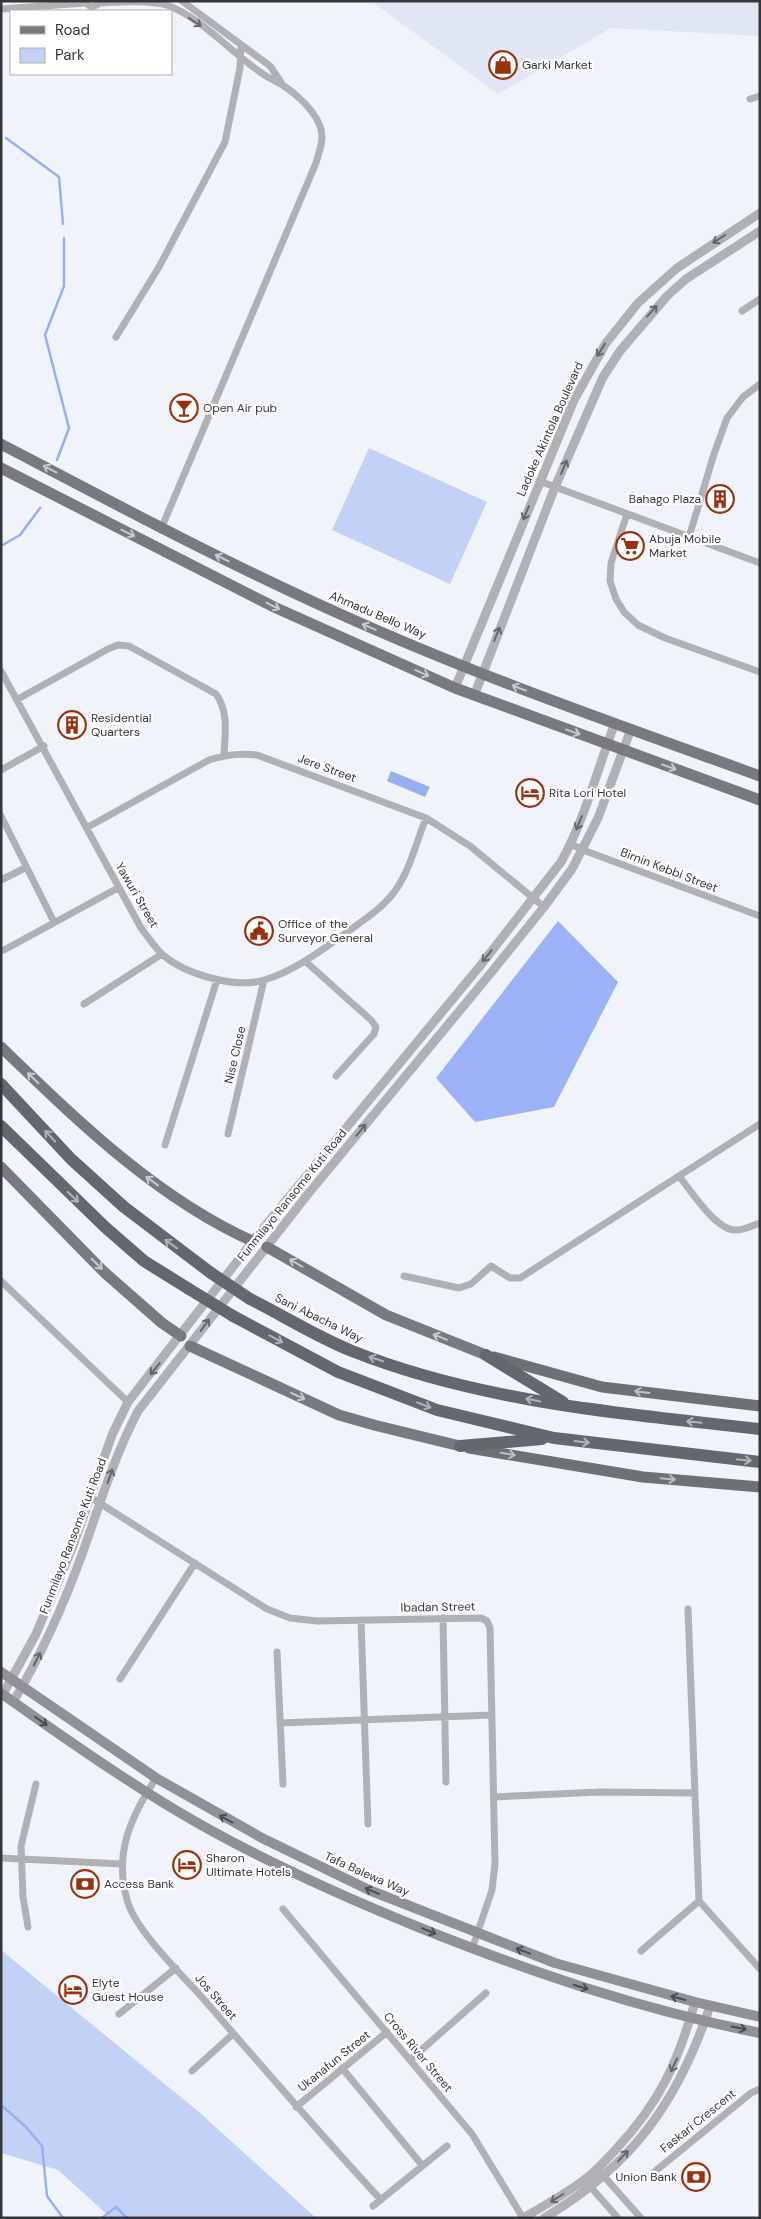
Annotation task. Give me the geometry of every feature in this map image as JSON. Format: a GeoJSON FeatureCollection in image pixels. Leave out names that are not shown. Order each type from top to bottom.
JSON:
{"type":"FeatureCollection","features":[{"type":"Feature","properties":{"kind":"highway","name":"Sani Abacha Way"},"geometry":{"type":"LineString","coordinates":[[1,1084],[71,1160],[124,1206],[211,1273],[250,1299],[351,1351],[439,1380],[571,1408],[760,1429]]}},
{"type":"Feature","properties":{"kind":"highway"},"geometry":{"type":"LineString","coordinates":[[1,1126],[105,1227],[144,1261],[233,1316],[338,1372],[437,1410],[554,1438],[760,1462]]}},
{"type":"Feature","properties":{"kind":"highway"},"geometry":{"type":"LineString","coordinates":[[486,1355],[602,1387],[760,1406]]}},
{"type":"Feature","properties":{"kind":"highway"},"geometry":{"type":"LineString","coordinates":[[486,1355],[571,1408]]}},
{"type":"Feature","properties":{"kind":"highway"},"geometry":{"type":"LineString","coordinates":[[460,1446],[554,1438]]}},
{"type":"Feature","properties":{"kind":"highway"},"geometry":{"type":"LineString","coordinates":[[460,1446],[643,1477],[760,1487]]}},
{"type":"Feature","properties":{"kind":"main road","name":"Ahmadu Bello Way"},"geometry":{"type":"LineString","coordinates":[[1,444],[161,529],[306,599],[462,667],[760,776]]}},
{"type":"Feature","properties":{"kind":"main road"},"geometry":{"type":"LineString","coordinates":[[1,468],[274,606],[455,688],[760,800]]}},
{"type":"Feature","properties":{"kind":"main road"},"geometry":{"type":"LineString","coordinates":[[1,1047],[72,1116],[135,1168],[198,1213],[224,1229],[254,1242]]}},
{"type":"Feature","properties":{"kind":"main road"},"geometry":{"type":"LineString","coordinates":[[1,1167],[104,1272],[162,1323],[181,1336]]}},
{"type":"Feature","properties":{"kind":"main road"},"geometry":{"type":"LineString","coordinates":[[267,1246],[386,1315],[486,1355]]}},
{"type":"Feature","properties":{"kind":"main road"},"geometry":{"type":"LineString","coordinates":[[190,1346],[339,1414],[374,1425],[460,1446]]}},
{"type":"Feature","properties":{"kind":"main road","name":"Tafa Balewa Way"},"geometry":{"type":"LineString","coordinates":[[1,1672],[156,1778],[212,1812],[309,1862],[369,1890],[555,1963],[710,2006],[760,2017]]}},
{"type":"Feature","properties":{"kind":"main road"},"geometry":{"type":"LineString","coordinates":[[2,1694],[147,1792],[206,1828],[361,1904],[522,1968],[600,1993],[705,2022],[760,2033]]}},
{"type":"Feature","properties":{"kind":"street"},"geometry":{"type":"LineString","coordinates":[[161,529],[316,163],[322,142],[320,126],[311,111],[281,83],[270,66],[182,1]]}},
{"type":"Feature","properties":{"kind":"street"},"geometry":{"type":"LineString","coordinates":[[1,9],[84,2],[91,7],[100,2],[157,2],[168,5],[198,23],[266,76],[281,83]]}},
{"type":"Feature","properties":{"kind":"street"},"geometry":{"type":"LineString","coordinates":[[116,337],[163,260],[225,142],[240,68],[241,45]]}},
{"type":"Feature","properties":{"kind":"street"},"geometry":{"type":"LineString","coordinates":[[750,99],[760,96]]}},
{"type":"Feature","properties":{"kind":"street","name":"Ladoke Akintola Boulevard"},"geometry":{"type":"LineString","coordinates":[[455,688],[539,481],[588,370],[606,343],[638,303],[677,268],[760,213]]}},
{"type":"Feature","properties":{"kind":"street"},"geometry":{"type":"LineString","coordinates":[[474,696],[481,674],[556,487],[604,377],[620,351],[666,296],[686,279],[760,231]]}},
{"type":"Feature","properties":{"kind":"street"},"geometry":{"type":"LineString","coordinates":[[742,311],[760,299]]}},
{"type":"Feature","properties":{"kind":"street"},"geometry":{"type":"LineString","coordinates":[[688,537],[727,418],[744,397],[760,384]]}},
{"type":"Feature","properties":{"kind":"street"},"geometry":{"type":"LineString","coordinates":[[539,481],[760,563]]}},
{"type":"Feature","properties":{"kind":"street"},"geometry":{"type":"LineString","coordinates":[[626,514],[610,563],[610,581],[616,599],[624,612],[638,625],[666,638],[760,672]]}},
{"type":"Feature","properties":{"kind":"street"},"geometry":{"type":"LineString","coordinates":[[18,699],[108,649],[118,645],[129,646],[216,694],[225,712],[224,755]]}},
{"type":"Feature","properties":{"kind":"street","name":"Yawuri Street"},"geometry":{"type":"LineString","coordinates":[[1,671],[44,746],[141,928],[162,954],[187,969],[217,980],[248,982],[264,980],[305,961],[385,903],[404,874],[426,818]]}},
{"type":"Feature","properties":{"kind":"street","name":"Funmilayo Ransome Kuti Road"},"geometry":{"type":"LineString","coordinates":[[2,1694],[36,1634],[73,1546],[112,1435],[128,1402],[254,1242],[534,898],[571,844],[614,723]]}},
{"type":"Feature","properties":{"kind":"street","name":"Funmilayo Ransome Kuti Road"},"geometry":{"type":"LineString","coordinates":[[14,1702],[45,1643],[70,1587],[122,1441],[138,1411],[267,1246],[544,907],[583,850],[598,818],[631,729]]}},
{"type":"Feature","properties":{"kind":"street"},"geometry":{"type":"LineString","coordinates":[[1,770],[44,746]]}},
{"type":"Feature","properties":{"kind":"street","name":"Jere Street"},"geometry":{"type":"LineString","coordinates":[[88,827],[201,764],[224,755],[244,753],[257,755],[426,818],[470,846],[544,907]]}},
{"type":"Feature","properties":{"kind":"street"},"geometry":{"type":"LineString","coordinates":[[1,816],[25,868],[54,922]]}},
{"type":"Feature","properties":{"kind":"street","name":"Birnin Kebbi Street"},"geometry":{"type":"LineString","coordinates":[[571,844],[760,916]]}},
{"type":"Feature","properties":{"kind":"street"},"geometry":{"type":"LineString","coordinates":[[1,880],[25,868]]}},
{"type":"Feature","properties":{"kind":"street"},"geometry":{"type":"LineString","coordinates":[[4,950],[118,888]]}},
{"type":"Feature","properties":{"kind":"street"},"geometry":{"type":"LineString","coordinates":[[84,1004],[162,954]]}},
{"type":"Feature","properties":{"kind":"street"},"geometry":{"type":"LineString","coordinates":[[305,961],[371,1020],[376,1027],[374,1034],[336,1076]]}},
{"type":"Feature","properties":{"kind":"street"},"geometry":{"type":"LineString","coordinates":[[165,1145],[217,980]]}},
{"type":"Feature","properties":{"kind":"street","name":"Nise Close"},"geometry":{"type":"LineString","coordinates":[[228,1134],[264,980]]}},
{"type":"Feature","properties":{"kind":"street"},"geometry":{"type":"LineString","coordinates":[[404,1276],[459,1288],[471,1284],[491,1266],[510,1278],[520,1278],[760,1124]]}},
{"type":"Feature","properties":{"kind":"street"},"geometry":{"type":"LineString","coordinates":[[679,1176],[718,1223],[728,1229],[738,1230],[760,1223]]}},
{"type":"Feature","properties":{"kind":"street"},"geometry":{"type":"LineString","coordinates":[[1,1281],[128,1402]]}},
{"type":"Feature","properties":{"kind":"street","name":"Ibadan Street"},"geometry":{"type":"LineString","coordinates":[[90,1497],[267,1609],[290,1618],[317,1621],[481,1618],[487,1621],[490,1628],[495,1864],[492,1890],[472,1949]]}},
{"type":"Feature","properties":{"kind":"street"},"geometry":{"type":"LineString","coordinates":[[120,1679],[195,1563]]}},
{"type":"Feature","properties":{"kind":"street"},"geometry":{"type":"LineString","coordinates":[[688,1609],[699,1901],[760,1969]]}},
{"type":"Feature","properties":{"kind":"street"},"geometry":{"type":"LineString","coordinates":[[443,1618],[446,1782]]}},
{"type":"Feature","properties":{"kind":"street"},"geometry":{"type":"LineString","coordinates":[[361,1620],[368,1824]]}},
{"type":"Feature","properties":{"kind":"street"},"geometry":{"type":"LineString","coordinates":[[277,1652],[283,1784]]}},
{"type":"Feature","properties":{"kind":"street"},"geometry":{"type":"LineString","coordinates":[[280,1723],[492,1715]]}},
{"type":"Feature","properties":{"kind":"street","name":"Jos Street"},"geometry":{"type":"LineString","coordinates":[[156,1778],[131,1821],[124,1843],[122,1864],[129,1905],[150,1937],[176,1968],[296,2107],[381,2200]]}},
{"type":"Feature","properties":{"kind":"street"},"geometry":{"type":"LineString","coordinates":[[28,1927],[23,1897],[20,1858],[23,1832],[36,1784]]}},
{"type":"Feature","properties":{"kind":"street"},"geometry":{"type":"LineString","coordinates":[[494,1796],[600,1792],[694,1793]]}},
{"type":"Feature","properties":{"kind":"street"},"geometry":{"type":"LineString","coordinates":[[1,1858],[122,1864]]}},
{"type":"Feature","properties":{"kind":"street"},"geometry":{"type":"LineString","coordinates":[[640,1950],[699,1901]]}},
{"type":"Feature","properties":{"kind":"street","name":"Cross River Street"},"geometry":{"type":"LineString","coordinates":[[283,1909],[472,2134],[523,2218]]}},
{"type":"Feature","properties":{"kind":"street"},"geometry":{"type":"LineString","coordinates":[[119,2014],[176,1968]]}},
{"type":"Feature","properties":{"kind":"street"},"geometry":{"type":"LineString","coordinates":[[410,2060],[486,1993]]}},
{"type":"Feature","properties":{"kind":"street"},"geometry":{"type":"LineString","coordinates":[[523,2218],[584,2180],[597,2169],[638,2125],[655,2102],[678,2056],[695,2002]]}},
{"type":"Feature","properties":{"kind":"street"},"geometry":{"type":"LineString","coordinates":[[544,2218],[591,2188],[604,2177],[645,2133],[669,2101],[689,2061],[710,2006]]}},
{"type":"Feature","properties":{"kind":"street","name":"Ukanafun Street"},"geometry":{"type":"LineString","coordinates":[[296,2107],[387,2032]]}},
{"type":"Feature","properties":{"kind":"street"},"geometry":{"type":"LineString","coordinates":[[192,2071],[234,2034]]}},
{"type":"Feature","properties":{"kind":"street"},"geometry":{"type":"LineString","coordinates":[[342,2068],[422,2165]]}},
{"type":"Feature","properties":{"kind":"street","name":"Faskari Crescent"},"geometry":{"type":"LineString","coordinates":[[653,2173],[751,2093],[760,2089]]}},
{"type":"Feature","properties":{"kind":"street"},"geometry":{"type":"LineString","coordinates":[[373,2206],[447,2146]]}},
{"type":"Feature","properties":{"kind":"street"},"geometry":{"type":"LineString","coordinates":[[597,2169],[641,2218]]}},
{"type":"Feature","properties":{"kind":"street"},"geometry":{"type":"LineString","coordinates":[[584,2180],[618,2218]]}},
{"type":"Feature","properties":{"kind":"shaded area","name":"Garki Market"},"geometry":{"type":"Polygon","coordinates":[[[371,1],[760,1],[760,36],[611,28],[498,94],[371,1]]]}},
{"type":"Feature","properties":{"kind":"shaded area"},"geometry":{"type":"Polygon","coordinates":[[[391,771],[430,787],[425,797],[387,781],[391,771]]]}},
{"type":"Feature","properties":{"kind":"shaded area"},"geometry":{"type":"Polygon","coordinates":[[[558,921],[618,982],[554,1107],[475,1122],[436,1078],[558,921]]]}},
{"type":"Feature","properties":{"kind":"green space"},"geometry":{"type":"Polygon","coordinates":[[[369,448],[487,502],[450,584],[332,530],[369,448]]]}},
{"type":"Feature","properties":{"kind":"green space"},"geometry":{"type":"Polygon","coordinates":[[[1,1950],[199,2112],[316,2218],[111,2218],[58,2170],[1,2153],[1,1950]]]}},
{"type":"Feature","properties":{"kind":"waterway"},"geometry":{"type":"LineString","coordinates":[[6,138],[59,177],[63,224]]}},
{"type":"Feature","properties":{"kind":"waterway"},"geometry":{"type":"LineString","coordinates":[[57,460],[69,428],[45,335],[64,286],[64,238]]}},
{"type":"Feature","properties":{"kind":"waterway"},"geometry":{"type":"LineString","coordinates":[[1,546],[20,535],[40,508]]}},
{"type":"Feature","properties":{"kind":"waterway"},"geometry":{"type":"LineString","coordinates":[[1,2105],[26,2127],[42,2146],[47,2196],[63,2218]]}},
{"type":"Feature","properties":{"kind":"waterway"},"geometry":{"type":"LineString","coordinates":[[102,2218],[116,2207],[127,2218]]}},
{"type":"Feature","properties":{"kind":"place","name":"Garki Market"},"geometry":{"type":"Point","coordinates":[503,65]}},
{"type":"Feature","properties":{"kind":"place","name":"Open Air pub"},"geometry":{"type":"Point","coordinates":[184,408]}},
{"type":"Feature","properties":{"kind":"place","name":"Bahago Plaza"},"geometry":{"type":"Point","coordinates":[720,499]}},
{"type":"Feature","properties":{"kind":"place","name":"Abuja Mobile Market"},"geometry":{"type":"Point","coordinates":[630,546]}},
{"type":"Feature","properties":{"kind":"place","name":"Residential Quarters"},"geometry":{"type":"Point","coordinates":[72,725]}},
{"type":"Feature","properties":{"kind":"place","name":"Rita Lori Hotel"},"geometry":{"type":"Point","coordinates":[530,793]}},
{"type":"Feature","properties":{"kind":"place","name":"Office of the Surveyor General"},"geometry":{"type":"Point","coordinates":[259,931]}},
{"type":"Feature","properties":{"kind":"place","name":"Sharon Ultimate Hotels"},"geometry":{"type":"Point","coordinates":[187,1865]}},
{"type":"Feature","properties":{"kind":"place","name":"Access Bank"},"geometry":{"type":"Point","coordinates":[85,1884]}},
{"type":"Feature","properties":{"kind":"place","name":"Elyte Guest House"},"geometry":{"type":"Point","coordinates":[73,1990]}},
{"type":"Feature","properties":{"kind":"place","name":"Union Bank"},"geometry":{"type":"Point","coordinates":[696,2177]}}]}
